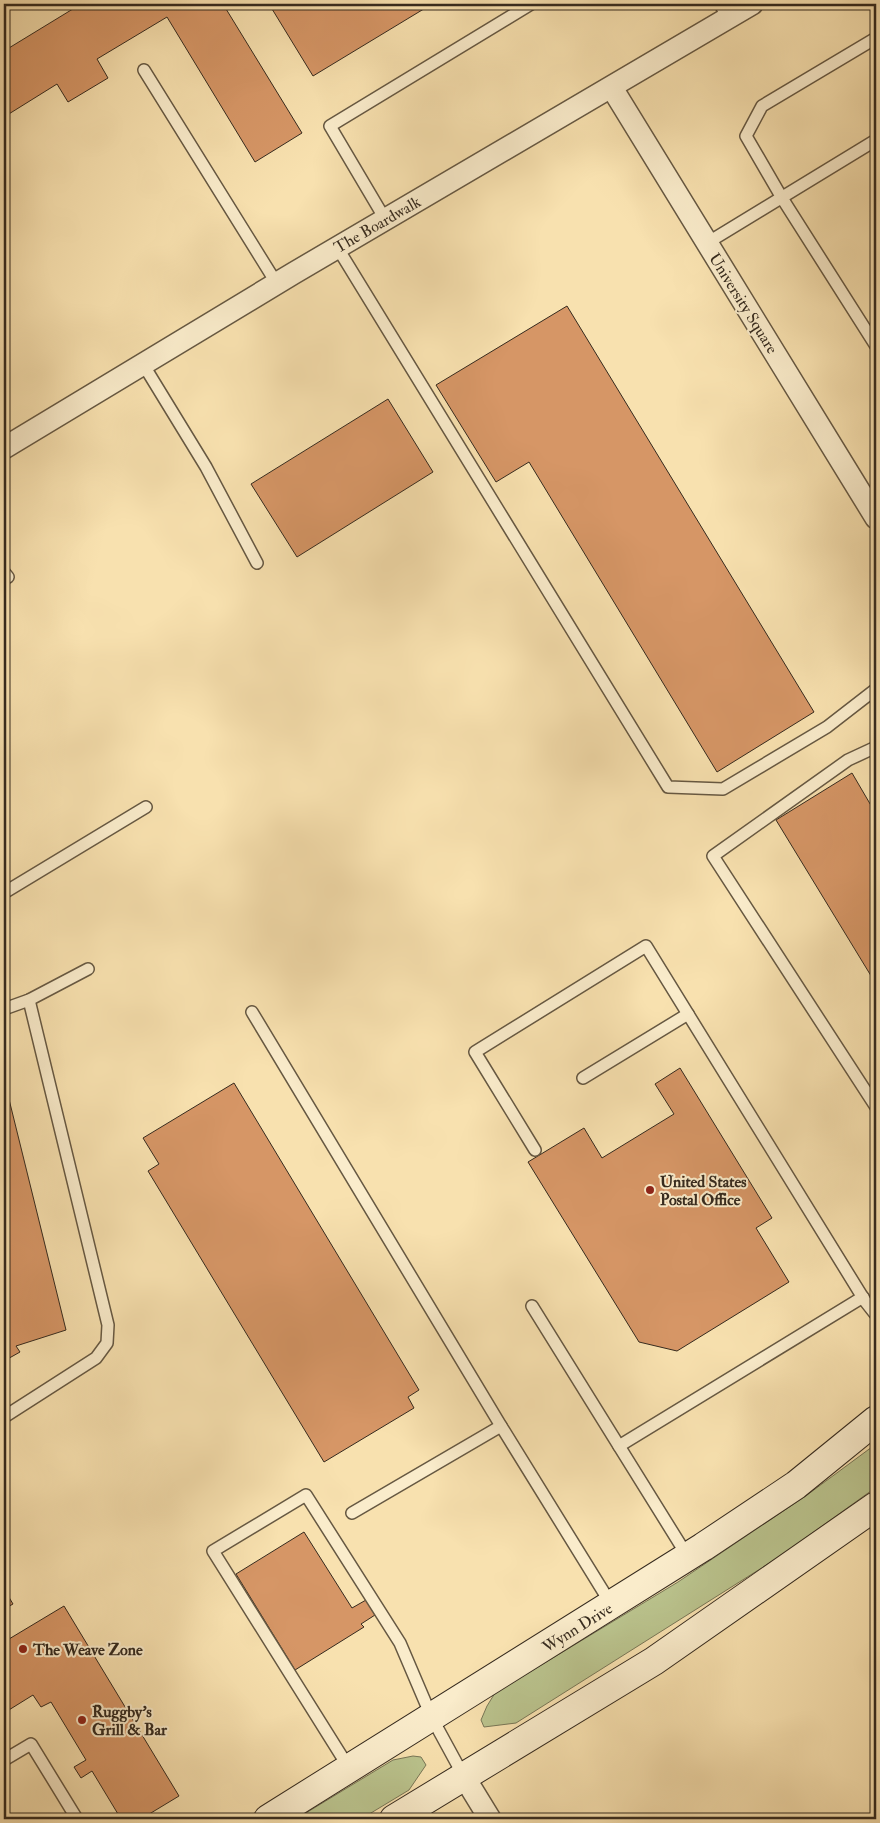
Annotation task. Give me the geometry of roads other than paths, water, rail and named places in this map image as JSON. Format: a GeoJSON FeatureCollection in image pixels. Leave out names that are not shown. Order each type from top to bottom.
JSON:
{"type":"FeatureCollection","features":[{"type":"Feature","properties":{"kind":"street","name":"The Boardwalk"},"geometry":{"type":"LineString","coordinates":[[4,448],[385,219],[612,88],[724,11],[752,4]]}},
{"type":"Feature","properties":{"kind":"street","name":"University Square"},"geometry":{"type":"LineString","coordinates":[[612,88],[876,518]]}},
{"type":"Feature","properties":{"kind":"street","name":"Wynn Drive"},"geometry":{"type":"LineString","coordinates":[[268,1819],[688,1557],[796,1485],[876,1420]]}},
{"type":"Feature","properties":{"kind":"street"},"geometry":{"type":"LineString","coordinates":[[394,1819],[654,1661],[876,1506]]}},
{"type":"Feature","properties":{"kind":"street"},"geometry":{"type":"LineString","coordinates":[[463,1776],[490,1819]]}},
{"type":"Feature","properties":{"kind":"lane"},"geometry":{"type":"LineString","coordinates":[[385,219],[330,126],[531,4]]}},
{"type":"Feature","properties":{"kind":"lane"},"geometry":{"type":"LineString","coordinates":[[876,38],[762,106],[746,136],[782,198],[876,346]]}},
{"type":"Feature","properties":{"kind":"lane"},"geometry":{"type":"LineString","coordinates":[[144,70],[277,284]]}},
{"type":"Feature","properties":{"kind":"lane"},"geometry":{"type":"LineString","coordinates":[[707,243],[876,140]]}},
{"type":"Feature","properties":{"kind":"lane"},"geometry":{"type":"LineString","coordinates":[[338,247],[668,787],[723,789],[827,727],[876,689]]}},
{"type":"Feature","properties":{"kind":"lane"},"geometry":{"type":"LineString","coordinates":[[143,364],[206,466],[257,563]]}},
{"type":"Feature","properties":{"kind":"lane"},"geometry":{"type":"LineString","coordinates":[[876,747],[848,760],[714,856],[876,1106]]}},
{"type":"Feature","properties":{"kind":"lane"},"geometry":{"type":"LineString","coordinates":[[7,891],[146,807]]}},
{"type":"Feature","properties":{"kind":"lane"},"geometry":{"type":"LineString","coordinates":[[535,1150],[475,1052],[646,946],[863,1297],[876,1315]]}},
{"type":"Feature","properties":{"kind":"lane"},"geometry":{"type":"LineString","coordinates":[[4,1009],[29,1000],[88,969]]}},
{"type":"Feature","properties":{"kind":"lane"},"geometry":{"type":"LineString","coordinates":[[4,1417],[96,1358],[107,1343],[108,1334],[108,1325],[29,1000]]}},
{"type":"Feature","properties":{"kind":"lane"},"geometry":{"type":"LineString","coordinates":[[252,1012],[501,1426],[612,1606]]}},
{"type":"Feature","properties":{"kind":"lane"},"geometry":{"type":"LineString","coordinates":[[583,1078],[688,1014]]}},
{"type":"Feature","properties":{"kind":"lane"},"geometry":{"type":"LineString","coordinates":[[619,1446],[863,1297]]}},
{"type":"Feature","properties":{"kind":"lane"},"geometry":{"type":"LineString","coordinates":[[532,1306],[688,1557]]}},
{"type":"Feature","properties":{"kind":"lane"},"geometry":{"type":"LineString","coordinates":[[352,1512],[501,1426]]}},
{"type":"Feature","properties":{"kind":"lane"},"geometry":{"type":"LineString","coordinates":[[349,1768],[213,1552],[306,1495],[400,1643],[432,1718],[463,1776]]}},
{"type":"Feature","properties":{"kind":"lane"},"geometry":{"type":"LineString","coordinates":[[4,1760],[31,1744],[77,1819]]}},
{"type":"Feature","properties":{"kind":"place","name":"United States Postal Office"},"geometry":{"type":"Point","coordinates":[650,1190]}},
{"type":"Feature","properties":{"kind":"place","name":"The Weave Zone"},"geometry":{"type":"Point","coordinates":[23,1649]}},
{"type":"Feature","properties":{"kind":"place","name":"Ruggby's Grill & Bar"},"geometry":{"type":"Point","coordinates":[82,1720]}}]}
